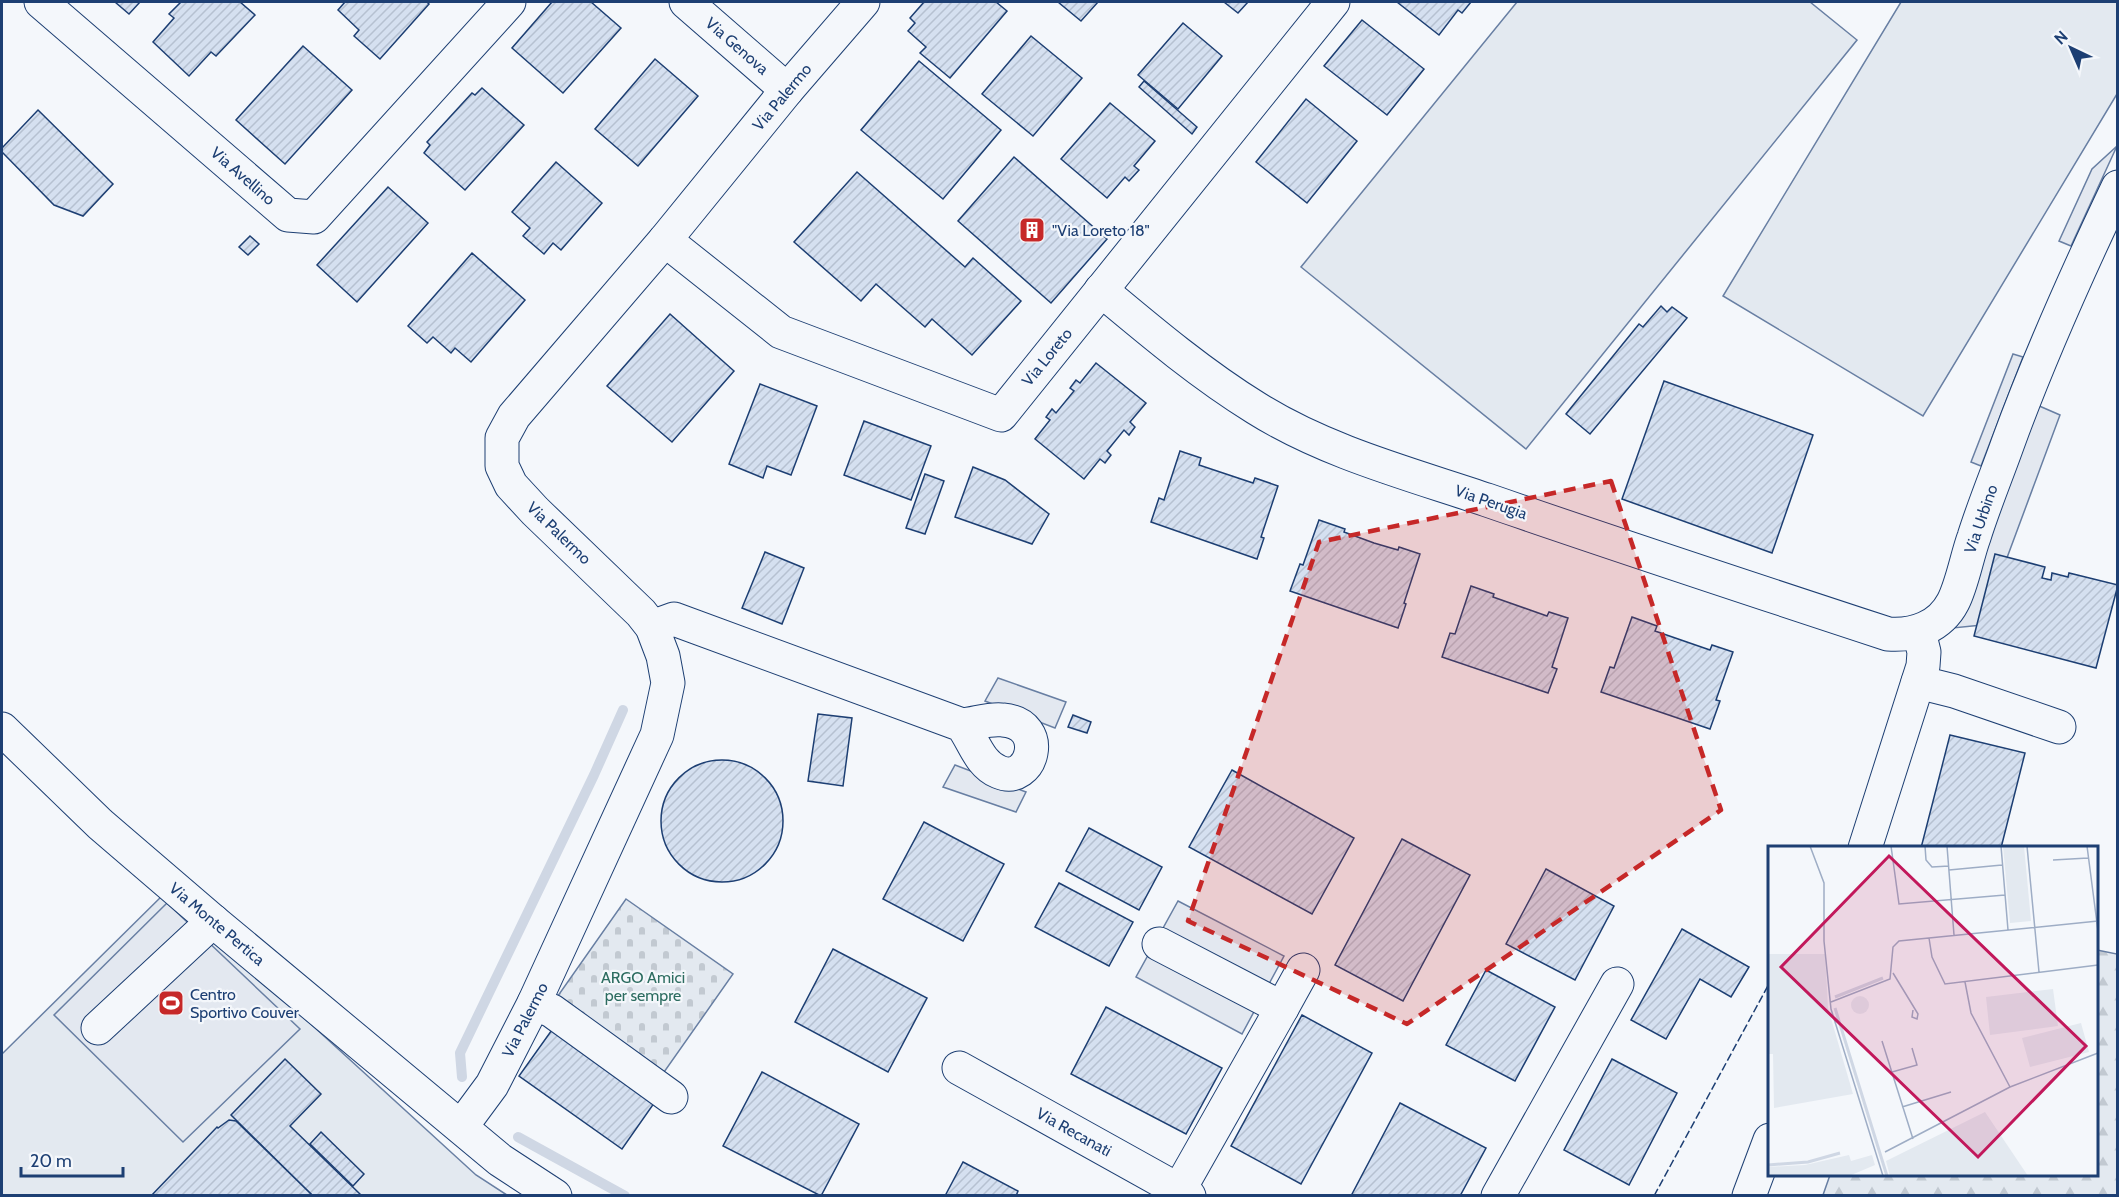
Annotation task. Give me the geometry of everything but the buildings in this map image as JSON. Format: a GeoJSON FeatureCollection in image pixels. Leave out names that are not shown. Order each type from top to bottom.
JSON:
{"type":"FeatureCollection","features":[{"type":"Feature","properties":{"kind":"street","name":"Via Avellino"},"geometry":{"type":"LineString","coordinates":[[41,2],[288,215],[314,217],[509,2]]}},
{"type":"Feature","properties":{"kind":"street","name":"Via Genova"},"geometry":{"type":"LineString","coordinates":[[686,2],[787,90]]}},
{"type":"Feature","properties":{"kind":"street","name":"Via Palermo"},"geometry":{"type":"LineString","coordinates":[[461,1127],[492,1085],[534,1003],[657,735],[668,683],[663,657],[652,627],[641,613],[534,511],[511,485],[502,466],[502,438],[514,416],[665,240],[787,90],[863,2]]}},
{"type":"Feature","properties":{"kind":"street","name":"Via Loreto"},"geometry":{"type":"LineString","coordinates":[[665,240],[781,332],[1001,415],[1333,2]]}},
{"type":"Feature","properties":{"kind":"street","name":"Via Urbino"},"geometry":{"type":"LineString","coordinates":[[1919,632],[1938,621],[1953,602],[1974,536],[2022,405],[2060,313],[2118,187]]}},
{"type":"Feature","properties":{"kind":"street","name":"Via Perugia"},"geometry":{"type":"LineString","coordinates":[[1101,290],[1210,376],[1256,408],[1304,434],[1368,460],[1888,634],[1901,635],[1919,632]]}},
{"type":"Feature","properties":{"kind":"street"},"geometry":{"type":"LineString","coordinates":[[652,627],[674,619],[962,725]]}},
{"type":"Feature","properties":{"kind":"street"},"geometry":{"type":"LineString","coordinates":[[1866,846],[1923,666],[1924,652],[1919,632]]}},
{"type":"Feature","properties":{"kind":"street"},"geometry":{"type":"LineString","coordinates":[[1918,682],[1954,691],[2059,727]]}},
{"type":"Feature","properties":{"kind":"street","name":"Via Monte Pertica"},"geometry":{"type":"LineString","coordinates":[[2,729],[100,824],[213,921],[500,1160],[555,1196]]}},
{"type":"Feature","properties":{"kind":"street"},"geometry":{"type":"LineString","coordinates":[[98,1028],[213,921]]}},
{"type":"Feature","properties":{"kind":"street"},"geometry":{"type":"LineString","coordinates":[[1159,944],[1282,1008]]}},
{"type":"Feature","properties":{"kind":"street"},"geometry":{"type":"LineString","coordinates":[[1184,1193],[1303,970]]}},
{"type":"Feature","properties":{"kind":"street"},"geometry":{"type":"LineString","coordinates":[[1498,1196],[1617,984]]}},
{"type":"Feature","properties":{"kind":"street"},"geometry":{"type":"LineString","coordinates":[[534,1003],[552,1011],[671,1097]]}},
{"type":"Feature","properties":{"kind":"street","name":"Via Recanati"},"geometry":{"type":"LineString","coordinates":[[959,1068],[1184,1193]]}},
{"type":"Feature","properties":{"kind":"street"},"geometry":{"type":"LineString","coordinates":[[1749,1196],[1768,1145]]}},
{"type":"Feature","properties":{"kind":"highlighted area"},"geometry":{"type":"Polygon","coordinates":[[[1611,481],[1721,810],[1407,1024],[1188,921],[1319,542],[1611,481]]]}},
{"type":"Feature","properties":{"kind":"green space"},"geometry":{"type":"Polygon","coordinates":[[[1517,2],[1810,2],[1857,40],[1526,449],[1301,267],[1517,2]]]}},
{"type":"Feature","properties":{"kind":"green space"},"geometry":{"type":"Polygon","coordinates":[[[1901,2],[2117,2],[2117,94],[1923,416],[1723,296],[1901,2]]]}},
{"type":"Feature","properties":{"kind":"green space","name":"Centro Sportivo Couver"},"geometry":{"type":"Polygon","coordinates":[[[168,890],[231,951],[476,1175],[507,1195],[2,1196],[2,1054],[168,890]]]}},
{"type":"Feature","properties":{"kind":"green space","name":"ARGO Amici per sempre"},"geometry":{"type":"Polygon","coordinates":[[[626,899],[733,974],[662,1075],[555,1000],[626,899]]]}},
{"type":"Feature","properties":{"kind":"green space"},"geometry":{"type":"Polygon","coordinates":[[[2098,950],[2117,954],[2117,1195],[1823,1195],[1830,1176],[2098,1176],[2098,950]]]}},
{"type":"Feature","properties":{"kind":"shaded area"},"geometry":{"type":"Polygon","coordinates":[[[2117,146],[2071,246],[2059,241],[2092,169],[2117,146]]]}},
{"type":"Feature","properties":{"kind":"shaded area"},"geometry":{"type":"Polygon","coordinates":[[[2013,354],[2023,357],[1981,466],[1971,462],[2013,354]]]}},
{"type":"Feature","properties":{"kind":"shaded area"},"geometry":{"type":"Polygon","coordinates":[[[2037,405],[2060,415],[1982,625],[1953,628],[2037,405]]]}},
{"type":"Feature","properties":{"kind":"shaded area"},"geometry":{"type":"Polygon","coordinates":[[[998,678],[1066,702],[1055,728],[985,701],[998,678]]]}},
{"type":"Feature","properties":{"kind":"shaded area"},"geometry":{"type":"Polygon","coordinates":[[[955,765],[1026,792],[1016,812],[943,787],[955,765]]]}},
{"type":"Feature","properties":{"kind":"shaded area"},"geometry":{"type":"Polygon","coordinates":[[[1178,901],[1284,956],[1242,1034],[1136,977],[1178,901]]]}},
{"type":"Feature","properties":{"kind":"shaded area"},"geometry":{"type":"Polygon","coordinates":[[[167,903],[300,1029],[183,1142],[54,1015],[167,903]]]}},
{"type":"Feature","properties":{"kind":"waterway"},"geometry":{"type":"LineString","coordinates":[[462,1077],[460,1053],[623,710]]}},
{"type":"Feature","properties":{"kind":"waterway"},"geometry":{"type":"LineString","coordinates":[[518,1137],[625,1196]]}},
{"type":"Feature","properties":{"kind":"fence"},"geometry":{"type":"LineString","coordinates":[[1654,1196],[1768,986]]}},
{"type":"Feature","properties":{"kind":"place","name":"\"Via Loreto 18\""},"geometry":{"type":"Point","coordinates":[1032,230]}},
{"type":"Feature","properties":{"kind":"place","name":"Centro Sportivo Couver"},"geometry":{"type":"Point","coordinates":[171,1003]}}]}
